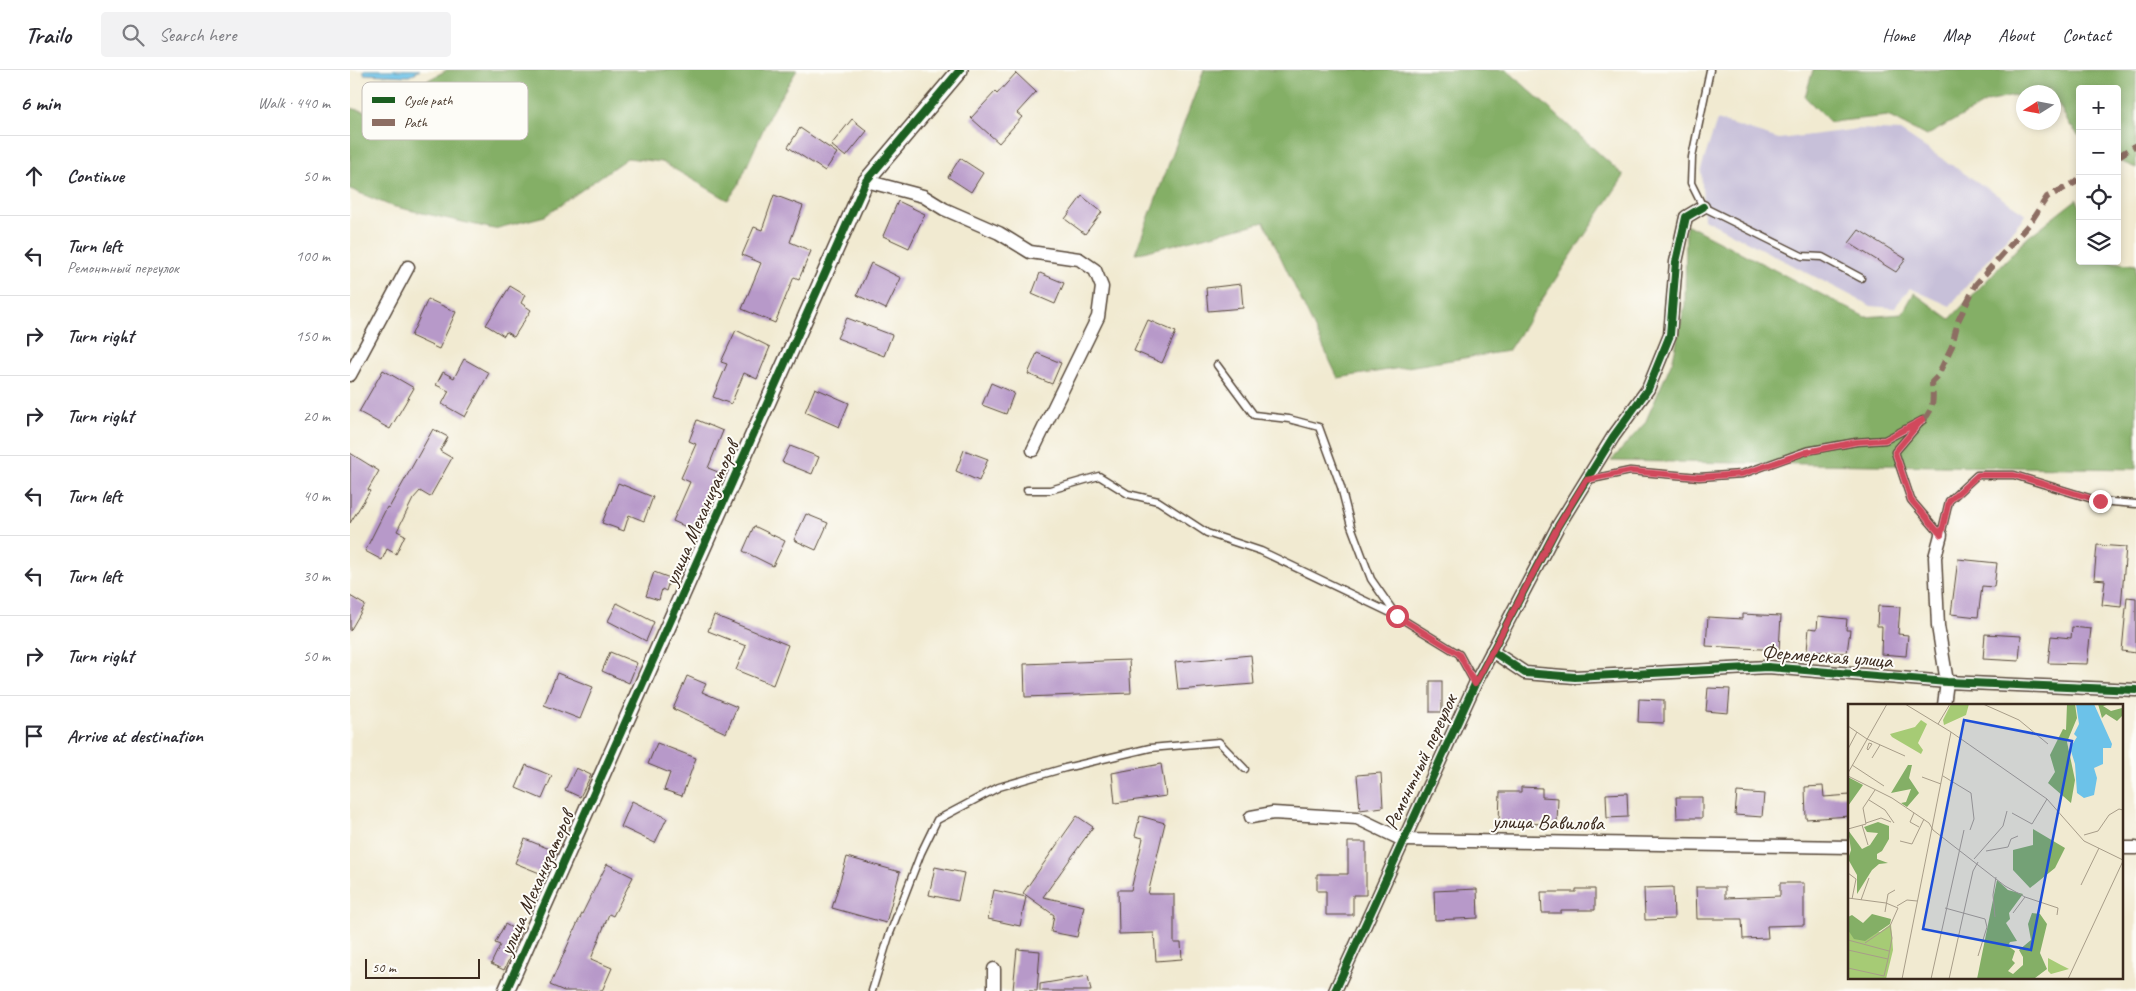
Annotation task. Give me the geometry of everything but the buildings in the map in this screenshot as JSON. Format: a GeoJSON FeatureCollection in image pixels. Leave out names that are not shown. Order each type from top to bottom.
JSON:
{"type":"FeatureCollection","features":[{"type":"Feature","properties":{"kind":"street","name":"улица Механизаторов"},"geometry":{"type":"LineString","coordinates":[[506,991],[866,181],[960,70]]}},
{"type":"Feature","properties":{"kind":"street"},"geometry":{"type":"LineString","coordinates":[[866,181],[923,196],[944,209],[999,233],[1030,252],[1079,259],[1095,270],[1102,287],[1098,317],[1033,450]]}},
{"type":"Feature","properties":{"kind":"street","name":"Ремонтный переулок"},"geometry":{"type":"LineString","coordinates":[[1335,991],[1475,684],[1492,651],[1558,526],[1613,437],[1648,389],[1670,335],[1676,262],[1686,217],[1703,207]]}},
{"type":"Feature","properties":{"kind":"street"},"geometry":{"type":"LineString","coordinates":[[350,375],[408,267]]}},
{"type":"Feature","properties":{"kind":"street"},"geometry":{"type":"LineString","coordinates":[[1941,535],[1935,557],[1938,626],[1947,682],[1944,704]]}},
{"type":"Feature","properties":{"kind":"street","name":"Фермерская улица"},"geometry":{"type":"LineString","coordinates":[[1492,651],[1524,673],[1575,677],[1768,667],[1947,682],[2136,690]]}},
{"type":"Feature","properties":{"kind":"street","name":"улица Вавилова"},"geometry":{"type":"LineString","coordinates":[[1251,817],[1273,813],[1356,818],[1403,840],[1848,847]]}},
{"type":"Feature","properties":{"kind":"street"},"geometry":{"type":"LineString","coordinates":[[994,969],[994,991]]}},
{"type":"Feature","properties":{"kind":"lane"},"geometry":{"type":"LineString","coordinates":[[1710,70],[1692,157],[1691,183],[1703,207],[1802,256],[1822,257],[1861,278]]}},
{"type":"Feature","properties":{"kind":"lane"},"geometry":{"type":"LineString","coordinates":[[1217,365],[1254,415],[1289,419],[1319,427],[1341,487],[1351,526],[1371,579],[1397,616]]}},
{"type":"Feature","properties":{"kind":"lane"},"geometry":{"type":"LineString","coordinates":[[1586,480],[1630,471],[1699,477],[1742,474],[1806,452],[1856,442],[1885,440],[1922,420],[1895,452],[1911,500],[1941,535]]}},
{"type":"Feature","properties":{"kind":"lane"},"geometry":{"type":"LineString","coordinates":[[1941,535],[1949,501],[1978,475],[2014,475],[2100,501],[2136,504]]}},
{"type":"Feature","properties":{"kind":"lane"},"geometry":{"type":"LineString","coordinates":[[1027,490],[1050,490],[1099,476],[1128,494],[1158,501],[1208,533],[1261,551],[1397,616],[1459,654],[1475,684]]}},
{"type":"Feature","properties":{"kind":"lane"},"geometry":{"type":"LineString","coordinates":[[872,991],[889,936],[921,854],[937,820],[999,787],[1065,768],[1150,748],[1219,742],[1245,769]]}},
{"type":"Feature","properties":{"kind":"shaded area"},"geometry":{"type":"Polygon","coordinates":[[[1717,120],[1779,139],[1859,129],[1900,131],[2026,214],[1950,306],[1910,288],[1894,308],[1871,306],[1704,219],[1701,169],[1717,120]]]}},
{"type":"Feature","properties":{"kind":"green space"},"geometry":{"type":"Polygon","coordinates":[[[447,70],[797,70],[770,114],[738,186],[728,200],[662,162],[627,158],[545,216],[494,229],[391,206],[350,189],[350,108],[362,111],[362,140],[528,140],[528,82],[424,82],[447,70]]]}},
{"type":"Feature","properties":{"kind":"green space"},"geometry":{"type":"Polygon","coordinates":[[[1204,70],[1507,70],[1624,176],[1508,351],[1338,378],[1264,222],[1135,254],[1204,70]]]}},
{"type":"Feature","properties":{"kind":"green space"},"geometry":{"type":"Polygon","coordinates":[[[1813,70],[2136,70],[2136,168],[2121,162],[2121,85],[2076,85],[2076,132],[2061,109],[2061,85],[2016,85],[2016,96],[1987,102],[1926,136],[1888,116],[1830,122],[1805,97],[1813,70]]]}},
{"type":"Feature","properties":{"kind":"green space"},"geometry":{"type":"Polygon","coordinates":[[[2076,200],[2076,265],[2121,265],[2121,263],[2136,265],[2136,469],[1611,461],[1645,423],[1673,359],[1685,305],[1686,224],[1865,317],[1902,314],[1914,293],[1950,319],[2027,238],[2076,200]]]}},
{"type":"Feature","properties":{"kind":"water"},"geometry":{"type":"Polygon","coordinates":[[[364,70],[420,70],[409,76],[364,74],[364,70]]]}},
{"type":"Feature","properties":{"kind":"marked path"},"geometry":{"type":"LineString","coordinates":[[2121,154],[2136,145]]}},
{"type":"Feature","properties":{"kind":"marked path"},"geometry":{"type":"LineString","coordinates":[[1923,420],[1930,412],[1933,398],[1932,382],[1937,377],[1952,346],[1958,321],[1976,284],[2030,223],[2047,197],[2076,182]]}},
{"type":"Feature","properties":{"kind":"cycle path"},"geometry":{"type":"LineString","coordinates":[[506,991],[866,181],[960,70]]}},
{"type":"Feature","properties":{"kind":"cycle path"},"geometry":{"type":"LineString","coordinates":[[1335,991],[1475,684],[1558,526],[1613,437],[1648,389],[1670,335],[1676,262],[1686,217],[1703,207]]}},
{"type":"Feature","properties":{"kind":"cycle path"},"geometry":{"type":"LineString","coordinates":[[1492,651],[1525,673],[1575,677],[1768,667],[1947,682],[2136,690]]}},
{"type":"Feature","properties":{"kind":"route"},"geometry":{"type":"LineString","coordinates":[[1397,616],[1459,654],[1475,684],[1558,526],[1586,480],[1630,471],[1699,477],[1742,474],[1806,452],[1856,442],[1885,440],[1922,420],[1895,452],[1911,500],[1941,535],[1949,501],[1978,475],[2014,475],[2100,501]]}}]}
